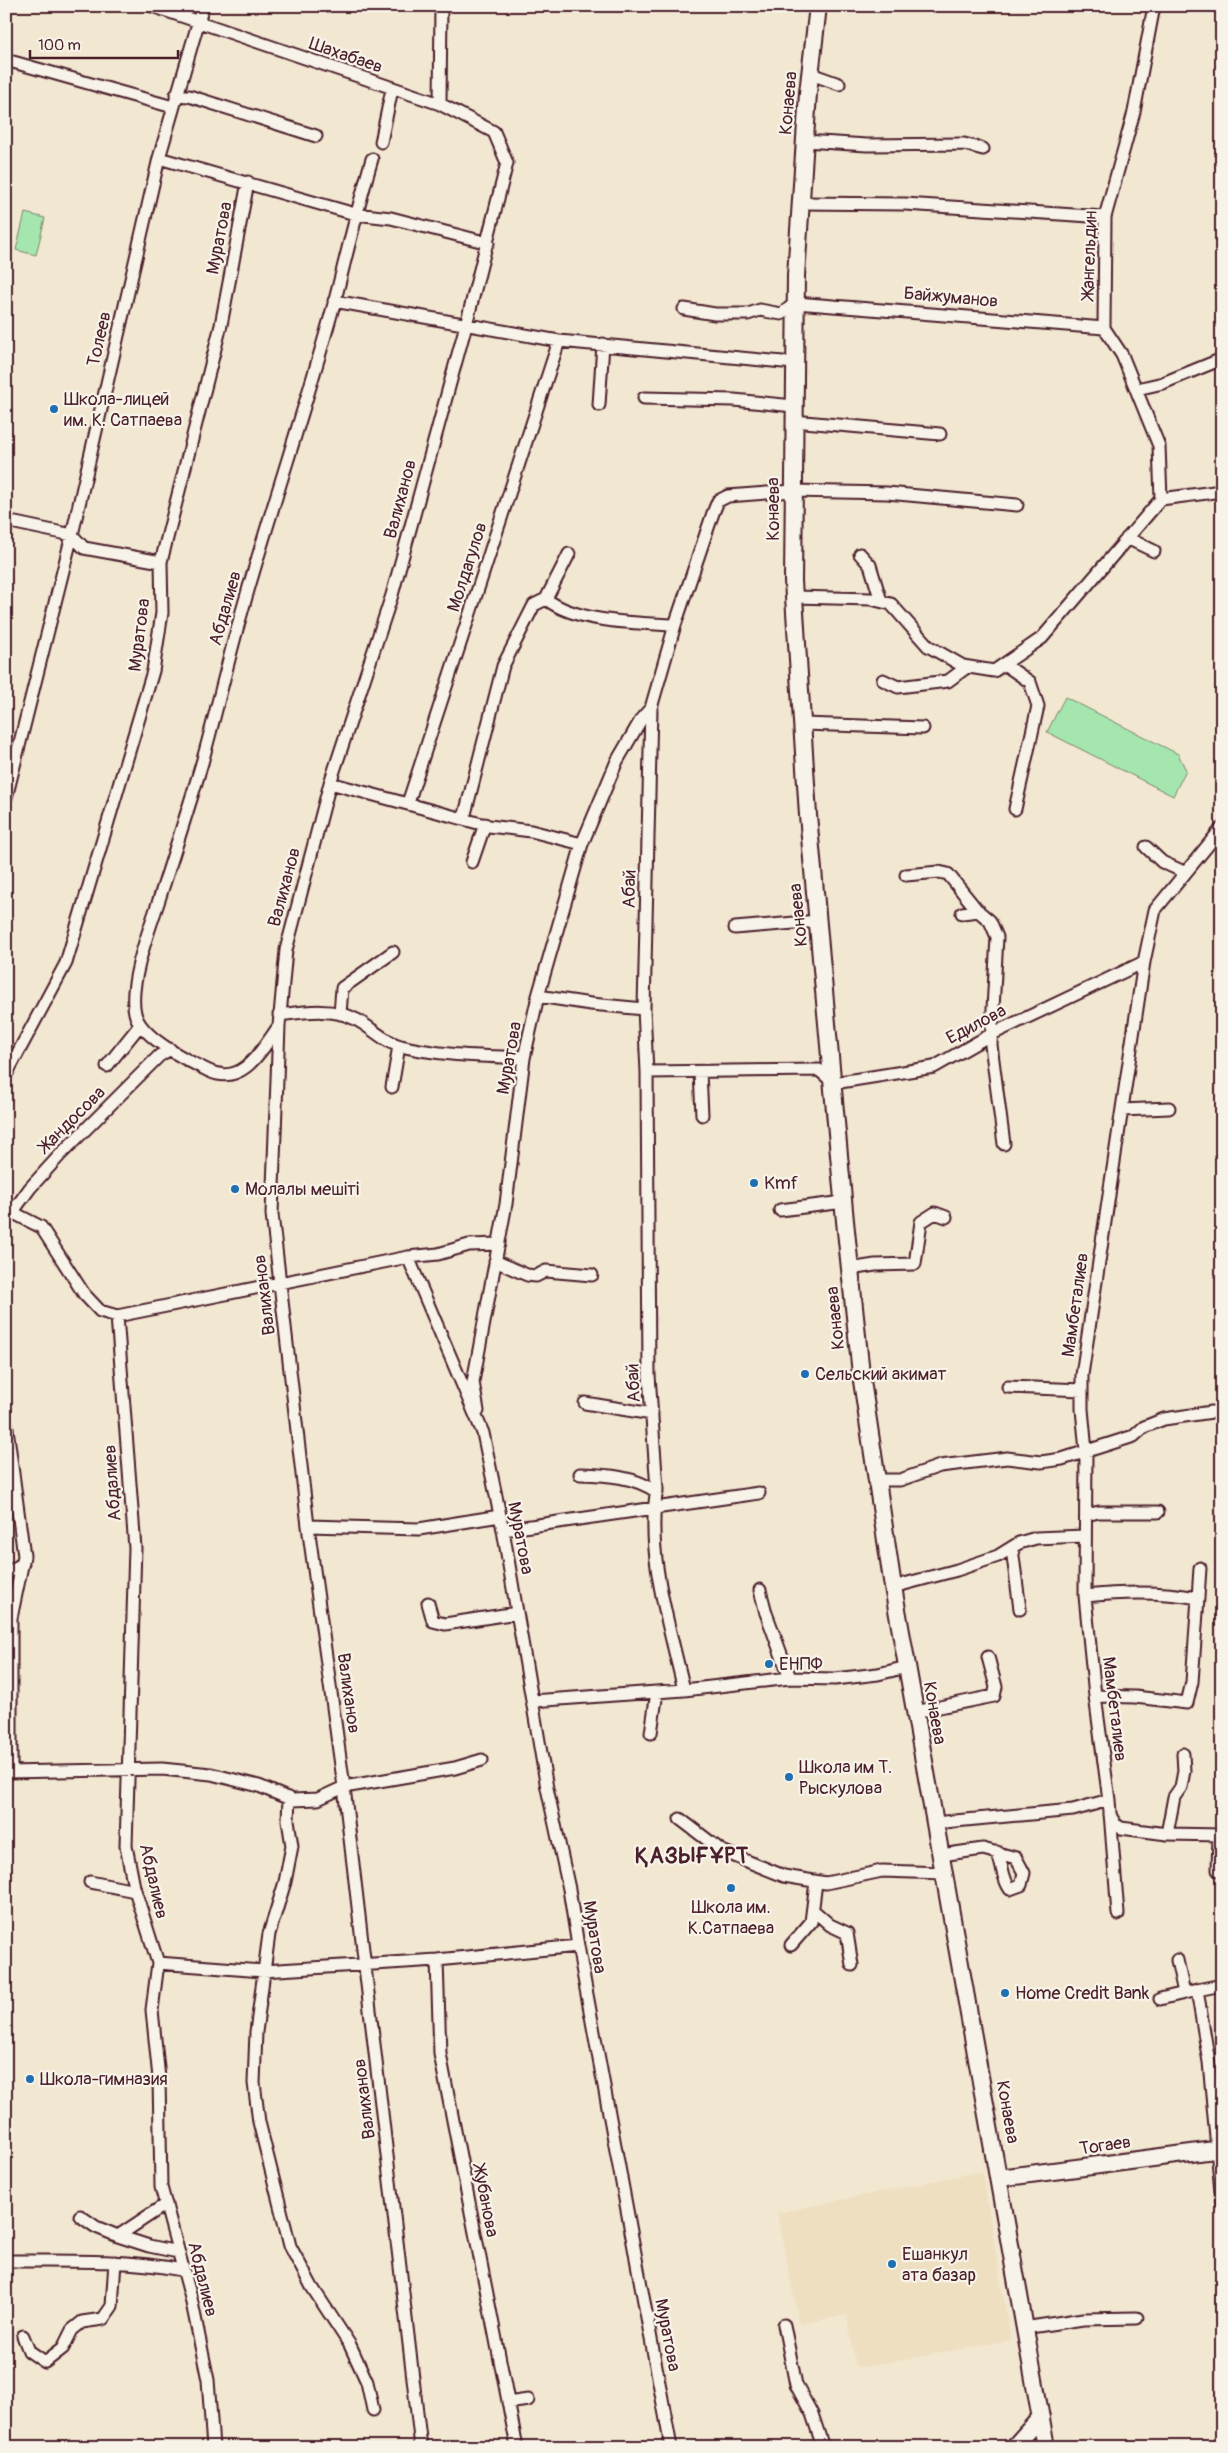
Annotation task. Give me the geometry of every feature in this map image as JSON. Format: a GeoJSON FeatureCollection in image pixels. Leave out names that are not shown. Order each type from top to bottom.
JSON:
{"type":"FeatureCollection","features":[{"type":"Feature","properties":{"kind":"main road","name":"Конаева"},"geometry":{"type":"LineString","coordinates":[[818,6],[800,203],[796,303],[793,491],[795,597],[808,815],[850,1269],[861,1374],[893,1587],[1046,2447]]}},
{"type":"Feature","properties":{"kind":"main road","name":"Тогаев"},"geometry":{"type":"LineString","coordinates":[[999,2178],[1219,2149]]}},
{"type":"Feature","properties":{"kind":"main road"},"geometry":{"type":"LineString","coordinates":[[1014,2447],[1041,2417]]}},
{"type":"Feature","properties":{"kind":"street","name":"Шахабаев"},"geometry":{"type":"LineString","coordinates":[[152,6],[440,104],[494,132],[507,163]]}},
{"type":"Feature","properties":{"kind":"street","name":"Толеев"},"geometry":{"type":"LineString","coordinates":[[6,798],[72,535],[159,158],[203,6]]}},
{"type":"Feature","properties":{"kind":"street"},"geometry":{"type":"LineString","coordinates":[[440,104],[441,6]]}},
{"type":"Feature","properties":{"kind":"street","name":"Жангельдин"},"geometry":{"type":"LineString","coordinates":[[1104,328],[1105,217],[1134,112],[1154,6]]}},
{"type":"Feature","properties":{"kind":"street"},"geometry":{"type":"LineString","coordinates":[[6,60],[173,107]]}},
{"type":"Feature","properties":{"kind":"street"},"geometry":{"type":"LineString","coordinates":[[811,74],[839,84]]}},
{"type":"Feature","properties":{"kind":"street"},"geometry":{"type":"LineString","coordinates":[[381,142],[392,89]]}},
{"type":"Feature","properties":{"kind":"street"},"geometry":{"type":"LineString","coordinates":[[176,95],[189,96],[316,136]]}},
{"type":"Feature","properties":{"kind":"street"},"geometry":{"type":"LineString","coordinates":[[805,141],[867,145],[964,144],[984,148]]}},
{"type":"Feature","properties":{"kind":"street"},"geometry":{"type":"LineString","coordinates":[[159,158],[355,214],[391,218],[488,243]]}},
{"type":"Feature","properties":{"kind":"street","name":"Абдалиев"},"geometry":{"type":"LineString","coordinates":[[140,1025],[135,1013],[133,996],[144,947],[202,761],[239,622],[334,301],[355,214],[372,159]]}},
{"type":"Feature","properties":{"kind":"street","name":"Валиханов"},"geometry":{"type":"LineString","coordinates":[[421,2447],[366,1964],[308,1526],[272,1214],[279,1021],[286,950],[330,783],[392,595],[488,243],[507,163]]}},
{"type":"Feature","properties":{"kind":"street","name":"Муратова"},"geometry":{"type":"LineString","coordinates":[[6,1074],[66,963],[123,777],[153,671],[162,613],[160,562],[221,325],[248,182]]}},
{"type":"Feature","properties":{"kind":"street"},"geometry":{"type":"LineString","coordinates":[[800,203],[914,204],[1105,217]]}},
{"type":"Feature","properties":{"kind":"street"},"geometry":{"type":"LineString","coordinates":[[334,301],[559,341],[794,362]]}},
{"type":"Feature","properties":{"kind":"street"},"geometry":{"type":"LineString","coordinates":[[684,309],[715,314],[748,314],[760,310],[781,314],[796,303]]}},
{"type":"Feature","properties":{"kind":"street","name":"Байжуманов"},"geometry":{"type":"LineString","coordinates":[[796,303],[1104,328]]}},
{"type":"Feature","properties":{"kind":"street"},"geometry":{"type":"LineString","coordinates":[[1104,328],[1122,355],[1159,446],[1161,499]]}},
{"type":"Feature","properties":{"kind":"street","name":"Молдагулов"},"geometry":{"type":"LineString","coordinates":[[408,804],[559,341]]}},
{"type":"Feature","properties":{"kind":"street"},"geometry":{"type":"LineString","coordinates":[[599,405],[603,344]]}},
{"type":"Feature","properties":{"kind":"street"},"geometry":{"type":"LineString","coordinates":[[1137,389],[1163,383],[1222,358]]}},
{"type":"Feature","properties":{"kind":"street"},"geometry":{"type":"LineString","coordinates":[[644,398],[734,400],[794,414],[940,434]]}},
{"type":"Feature","properties":{"kind":"street"},"geometry":{"type":"LineString","coordinates":[[651,708],[674,624],[718,501],[728,496],[793,491],[887,493],[1017,505]]}},
{"type":"Feature","properties":{"kind":"street"},"geometry":{"type":"LineString","coordinates":[[795,597],[871,599],[891,604],[928,646],[966,667],[994,671],[1042,638],[1161,499],[1222,491]]}},
{"type":"Feature","properties":{"kind":"street"},"geometry":{"type":"LineString","coordinates":[[6,521],[72,535],[84,548],[160,562]]}},
{"type":"Feature","properties":{"kind":"street"},"geometry":{"type":"LineString","coordinates":[[1127,538],[1154,551]]}},
{"type":"Feature","properties":{"kind":"street"},"geometry":{"type":"LineString","coordinates":[[464,818],[503,666],[534,605],[546,599],[569,554]]}},
{"type":"Feature","properties":{"kind":"street"},"geometry":{"type":"LineString","coordinates":[[860,554],[870,565],[881,601]]}},
{"type":"Feature","properties":{"kind":"street"},"geometry":{"type":"LineString","coordinates":[[546,599],[555,606],[620,623],[674,624]]}},
{"type":"Feature","properties":{"kind":"street"},"geometry":{"type":"LineString","coordinates":[[1004,664],[1030,682],[1038,706],[1015,809]]}},
{"type":"Feature","properties":{"kind":"street"},"geometry":{"type":"LineString","coordinates":[[883,680],[898,687],[948,681],[966,667]]}},
{"type":"Feature","properties":{"kind":"street","name":"Муратова"},"geometry":{"type":"LineString","coordinates":[[651,708],[642,718],[617,761],[582,844],[538,996],[524,1058],[499,1244],[473,1382],[503,1530],[547,1788],[570,1889],[578,1946],[671,2447]]}},
{"type":"Feature","properties":{"kind":"street","name":"Абай"},"geometry":{"type":"LineString","coordinates":[[651,708],[644,1009],[647,1072],[649,1375],[657,1492],[654,1508],[657,1574],[684,1690]]}},
{"type":"Feature","properties":{"kind":"street"},"geometry":{"type":"LineString","coordinates":[[802,724],[923,728]]}},
{"type":"Feature","properties":{"kind":"street"},"geometry":{"type":"LineString","coordinates":[[330,783],[485,824],[531,830],[582,844]]}},
{"type":"Feature","properties":{"kind":"street"},"geometry":{"type":"LineString","coordinates":[[472,862],[485,824]]}},
{"type":"Feature","properties":{"kind":"street","name":"Мамбеталиев"},"geometry":{"type":"LineString","coordinates":[[1118,1914],[1109,1800],[1095,1696],[1085,1596],[1086,1451],[1082,1375],[1144,962],[1156,910],[1184,872],[1222,828]]}},
{"type":"Feature","properties":{"kind":"street"},"geometry":{"type":"LineString","coordinates":[[1146,847],[1162,862],[1184,872]]}},
{"type":"Feature","properties":{"kind":"street"},"geometry":{"type":"LineString","coordinates":[[906,874],[940,872],[948,874],[978,911],[990,921],[997,937],[991,1045],[1004,1144]]}},
{"type":"Feature","properties":{"kind":"street"},"geometry":{"type":"LineString","coordinates":[[962,912],[978,911]]}},
{"type":"Feature","properties":{"kind":"street"},"geometry":{"type":"LineString","coordinates":[[735,928],[818,921]]}},
{"type":"Feature","properties":{"kind":"street"},"geometry":{"type":"LineString","coordinates":[[340,1014],[342,988],[393,952]]}},
{"type":"Feature","properties":{"kind":"street","name":"Едилова"},"geometry":{"type":"LineString","coordinates":[[834,1083],[934,1067],[992,1034],[1144,962]]}},
{"type":"Feature","properties":{"kind":"street"},"geometry":{"type":"LineString","coordinates":[[538,996],[644,1009]]}},
{"type":"Feature","properties":{"kind":"street"},"geometry":{"type":"LineString","coordinates":[[107,1066],[140,1025],[170,1049],[216,1075],[234,1074],[249,1066],[279,1021],[321,1011],[353,1017],[399,1046],[462,1055],[524,1058]]}},
{"type":"Feature","properties":{"kind":"street"},"geometry":{"type":"LineString","coordinates":[[392,1087],[399,1046]]}},
{"type":"Feature","properties":{"kind":"street","name":"Жандосова"},"geometry":{"type":"LineString","coordinates":[[8,1214],[60,1155],[159,1056],[170,1049]]}},
{"type":"Feature","properties":{"kind":"street"},"geometry":{"type":"LineString","coordinates":[[647,1072],[819,1070],[834,1083]]}},
{"type":"Feature","properties":{"kind":"street"},"geometry":{"type":"LineString","coordinates":[[700,1072],[702,1115]]}},
{"type":"Feature","properties":{"kind":"street"},"geometry":{"type":"LineString","coordinates":[[1122,1110],[1169,1108]]}},
{"type":"Feature","properties":{"kind":"street"},"geometry":{"type":"LineString","coordinates":[[780,1210],[844,1202]]}},
{"type":"Feature","properties":{"kind":"street"},"geometry":{"type":"LineString","coordinates":[[850,1269],[875,1265],[915,1264],[921,1222],[935,1213],[946,1217]]}},
{"type":"Feature","properties":{"kind":"street"},"geometry":{"type":"LineString","coordinates":[[8,1214],[41,1227],[84,1294],[100,1311],[117,1316],[408,1257],[438,1254],[469,1245],[499,1244]]}},
{"type":"Feature","properties":{"kind":"street","name":"Муратова"},"geometry":{"type":"LineString","coordinates":[[408,1257],[482,1433]]}},
{"type":"Feature","properties":{"kind":"street"},"geometry":{"type":"LineString","coordinates":[[495,1262],[536,1276],[546,1271],[592,1274]]}},
{"type":"Feature","properties":{"kind":"street","name":"Абдалиев"},"geometry":{"type":"LineString","coordinates":[[117,1316],[135,1548],[129,1722],[130,1769],[126,1846],[135,1891],[158,1963],[152,2010],[159,2078],[161,2186],[191,2298],[208,2380],[213,2447]]}},
{"type":"Feature","properties":{"kind":"street"},"geometry":{"type":"LineString","coordinates":[[1008,1387],[1082,1390]]}},
{"type":"Feature","properties":{"kind":"street"},"geometry":{"type":"LineString","coordinates":[[585,1403],[652,1414]]}},
{"type":"Feature","properties":{"kind":"street"},"geometry":{"type":"LineString","coordinates":[[877,1480],[900,1480],[940,1466],[1007,1458],[1041,1462],[1062,1459],[1134,1436],[1144,1427],[1164,1419],[1212,1412]]}},
{"type":"Feature","properties":{"kind":"street"},"geometry":{"type":"LineString","coordinates":[[6,1421],[17,1498],[23,1563],[11,1618],[8,1772],[162,1769],[211,1774],[259,1786],[289,1798],[318,1799],[344,1787],[455,1768],[482,1760]]}},
{"type":"Feature","properties":{"kind":"street"},"geometry":{"type":"LineString","coordinates":[[580,1474],[615,1476],[646,1484],[657,1492]]}},
{"type":"Feature","properties":{"kind":"street"},"geometry":{"type":"LineString","coordinates":[[503,1530],[759,1493]]}},
{"type":"Feature","properties":{"kind":"street"},"geometry":{"type":"LineString","coordinates":[[1086,1515],[1099,1512],[1158,1512]]}},
{"type":"Feature","properties":{"kind":"street"},"geometry":{"type":"LineString","coordinates":[[308,1526],[419,1529],[500,1516]]}},
{"type":"Feature","properties":{"kind":"street"},"geometry":{"type":"LineString","coordinates":[[893,1587],[957,1570],[1012,1549],[1019,1543],[1036,1538],[1084,1536]]}},
{"type":"Feature","properties":{"kind":"street"},"geometry":{"type":"LineString","coordinates":[[1012,1549],[1020,1609]]}},
{"type":"Feature","properties":{"kind":"street"},"geometry":{"type":"LineString","coordinates":[[6,1574],[23,1563]]}},
{"type":"Feature","properties":{"kind":"street"},"geometry":{"type":"LineString","coordinates":[[1095,1696],[1135,1697],[1187,1703],[1192,1682],[1200,1568]]}},
{"type":"Feature","properties":{"kind":"street"},"geometry":{"type":"LineString","coordinates":[[760,1590],[766,1613],[790,1678]]}},
{"type":"Feature","properties":{"kind":"street"},"geometry":{"type":"LineString","coordinates":[[1085,1596],[1137,1592],[1175,1594],[1198,1598]]}},
{"type":"Feature","properties":{"kind":"street"},"geometry":{"type":"LineString","coordinates":[[428,1603],[432,1621],[445,1624],[518,1613]]}},
{"type":"Feature","properties":{"kind":"street"},"geometry":{"type":"LineString","coordinates":[[915,1712],[994,1696],[996,1687],[988,1657]]}},
{"type":"Feature","properties":{"kind":"street"},"geometry":{"type":"LineString","coordinates":[[532,1701],[684,1690],[790,1678],[835,1679],[878,1674],[907,1667]]}},
{"type":"Feature","properties":{"kind":"street"},"geometry":{"type":"LineString","coordinates":[[651,1733],[656,1692]]}},
{"type":"Feature","properties":{"kind":"street"},"geometry":{"type":"LineString","coordinates":[[1167,1834],[1174,1797],[1181,1786],[1184,1771],[1183,1754]]}},
{"type":"Feature","properties":{"kind":"street"},"geometry":{"type":"LineString","coordinates":[[289,1798],[288,1820],[292,1846],[285,1882],[269,1934],[256,2032],[254,2083],[259,2122],[290,2246],[312,2287],[350,2345],[367,2382],[374,2410]]}},
{"type":"Feature","properties":{"kind":"street"},"geometry":{"type":"LineString","coordinates":[[934,1823],[1073,1810],[1109,1800]]}},
{"type":"Feature","properties":{"kind":"street"},"geometry":{"type":"LineString","coordinates":[[1110,1814],[1115,1824],[1121,1828],[1167,1834],[1220,1835],[1218,1870]]}},
{"type":"Feature","properties":{"kind":"street"},"geometry":{"type":"LineString","coordinates":[[680,1819],[722,1851],[784,1876],[826,1883],[882,1871],[943,1873]]}},
{"type":"Feature","properties":{"kind":"street"},"geometry":{"type":"LineString","coordinates":[[940,1855],[983,1849],[997,1852]]}},
{"type":"Feature","properties":{"kind":"street"},"geometry":{"type":"LineString","coordinates":[[90,1882],[135,1891]]}},
{"type":"Feature","properties":{"kind":"street"},"geometry":{"type":"LineString","coordinates":[[791,1944],[811,1922],[816,1882]]}},
{"type":"Feature","properties":{"kind":"street"},"geometry":{"type":"LineString","coordinates":[[812,1910],[830,1925],[847,1933],[852,1965]]}},
{"type":"Feature","properties":{"kind":"street"},"geometry":{"type":"LineString","coordinates":[[158,1963],[263,1971],[437,1960],[578,1946]]}},
{"type":"Feature","properties":{"kind":"street","name":"Жубанова"},"geometry":{"type":"LineString","coordinates":[[437,1960],[440,2054],[517,2447]]}},
{"type":"Feature","properties":{"kind":"street"},"geometry":{"type":"LineString","coordinates":[[1177,1960],[1184,1993]]}},
{"type":"Feature","properties":{"kind":"street"},"geometry":{"type":"LineString","coordinates":[[1160,1999],[1222,1985]]}},
{"type":"Feature","properties":{"kind":"street"},"geometry":{"type":"LineString","coordinates":[[1197,1990],[1209,2062],[1219,2149],[1222,2203]]}},
{"type":"Feature","properties":{"kind":"street"},"geometry":{"type":"LineString","coordinates":[[118,2236],[166,2204]]}},
{"type":"Feature","properties":{"kind":"street"},"geometry":{"type":"LineString","coordinates":[[80,2216],[118,2236],[178,2252]]}},
{"type":"Feature","properties":{"kind":"street"},"geometry":{"type":"LineString","coordinates":[[6,2261],[115,2262],[154,2265],[182,2270]]}},
{"type":"Feature","properties":{"kind":"street"},"geometry":{"type":"LineString","coordinates":[[23,2336],[29,2351],[45,2362],[63,2348],[72,2330],[82,2322],[103,2319],[112,2306],[115,2262]]}},
{"type":"Feature","properties":{"kind":"street"},"geometry":{"type":"LineString","coordinates":[[1024,2328],[1083,2318],[1137,2318]]}},
{"type":"Feature","properties":{"kind":"street"},"geometry":{"type":"LineString","coordinates":[[784,2325],[796,2385],[812,2414],[823,2447]]}},
{"type":"Feature","properties":{"kind":"street"},"geometry":{"type":"LineString","coordinates":[[508,2402],[528,2400]]}},
{"type":"Feature","properties":{"kind":"shaded area","name":"Ешанкул ата базар"},"geometry":{"type":"Polygon","coordinates":[[[982,2171],[1011,2340],[856,2368],[847,2315],[799,2324],[777,2213],[982,2171]]]}},
{"type":"Feature","properties":{"kind":"green space"},"geometry":{"type":"Polygon","coordinates":[[[25,213],[45,218],[36,255],[16,250],[25,213]]]}},
{"type":"Feature","properties":{"kind":"green space"},"geometry":{"type":"Polygon","coordinates":[[[1065,697],[1178,754],[1186,770],[1173,796],[1047,732],[1065,697]]]}},
{"type":"Feature","properties":{"kind":"place","name":"Школа-лицей им. К. Сатпаева"},"geometry":{"type":"Point","coordinates":[54,409]}},
{"type":"Feature","properties":{"kind":"place","name":"Kmf"},"geometry":{"type":"Point","coordinates":[754,1183]}},
{"type":"Feature","properties":{"kind":"place","name":"Молалы мешіті"},"geometry":{"type":"Point","coordinates":[235,1189]}},
{"type":"Feature","properties":{"kind":"place","name":"Сельский акимат"},"geometry":{"type":"Point","coordinates":[805,1374]}},
{"type":"Feature","properties":{"kind":"place","name":"ЕНПФ"},"geometry":{"type":"Point","coordinates":[769,1664]}},
{"type":"Feature","properties":{"kind":"place","name":"Школа им Т. Рыскулова"},"geometry":{"type":"Point","coordinates":[789,1777]}},
{"type":"Feature","properties":{"kind":"place","name":"Школа им. К.Сатпаева"},"geometry":{"type":"Point","coordinates":[731,1888]}},
{"type":"Feature","properties":{"kind":"place","name":"Home Credit Bank"},"geometry":{"type":"Point","coordinates":[1005,1993]}},
{"type":"Feature","properties":{"kind":"place","name":"Школа-гимназия"},"geometry":{"type":"Point","coordinates":[30,2079]}},
{"type":"Feature","properties":{"kind":"place","name":"Ешанкул ата базар"},"geometry":{"type":"Point","coordinates":[892,2264]}},
{"type":"Feature","properties":{"kind":"district","name":"ҚАЗЫҒҰРТ"},"geometry":{"type":"Point","coordinates":[692,1855]}}]}
